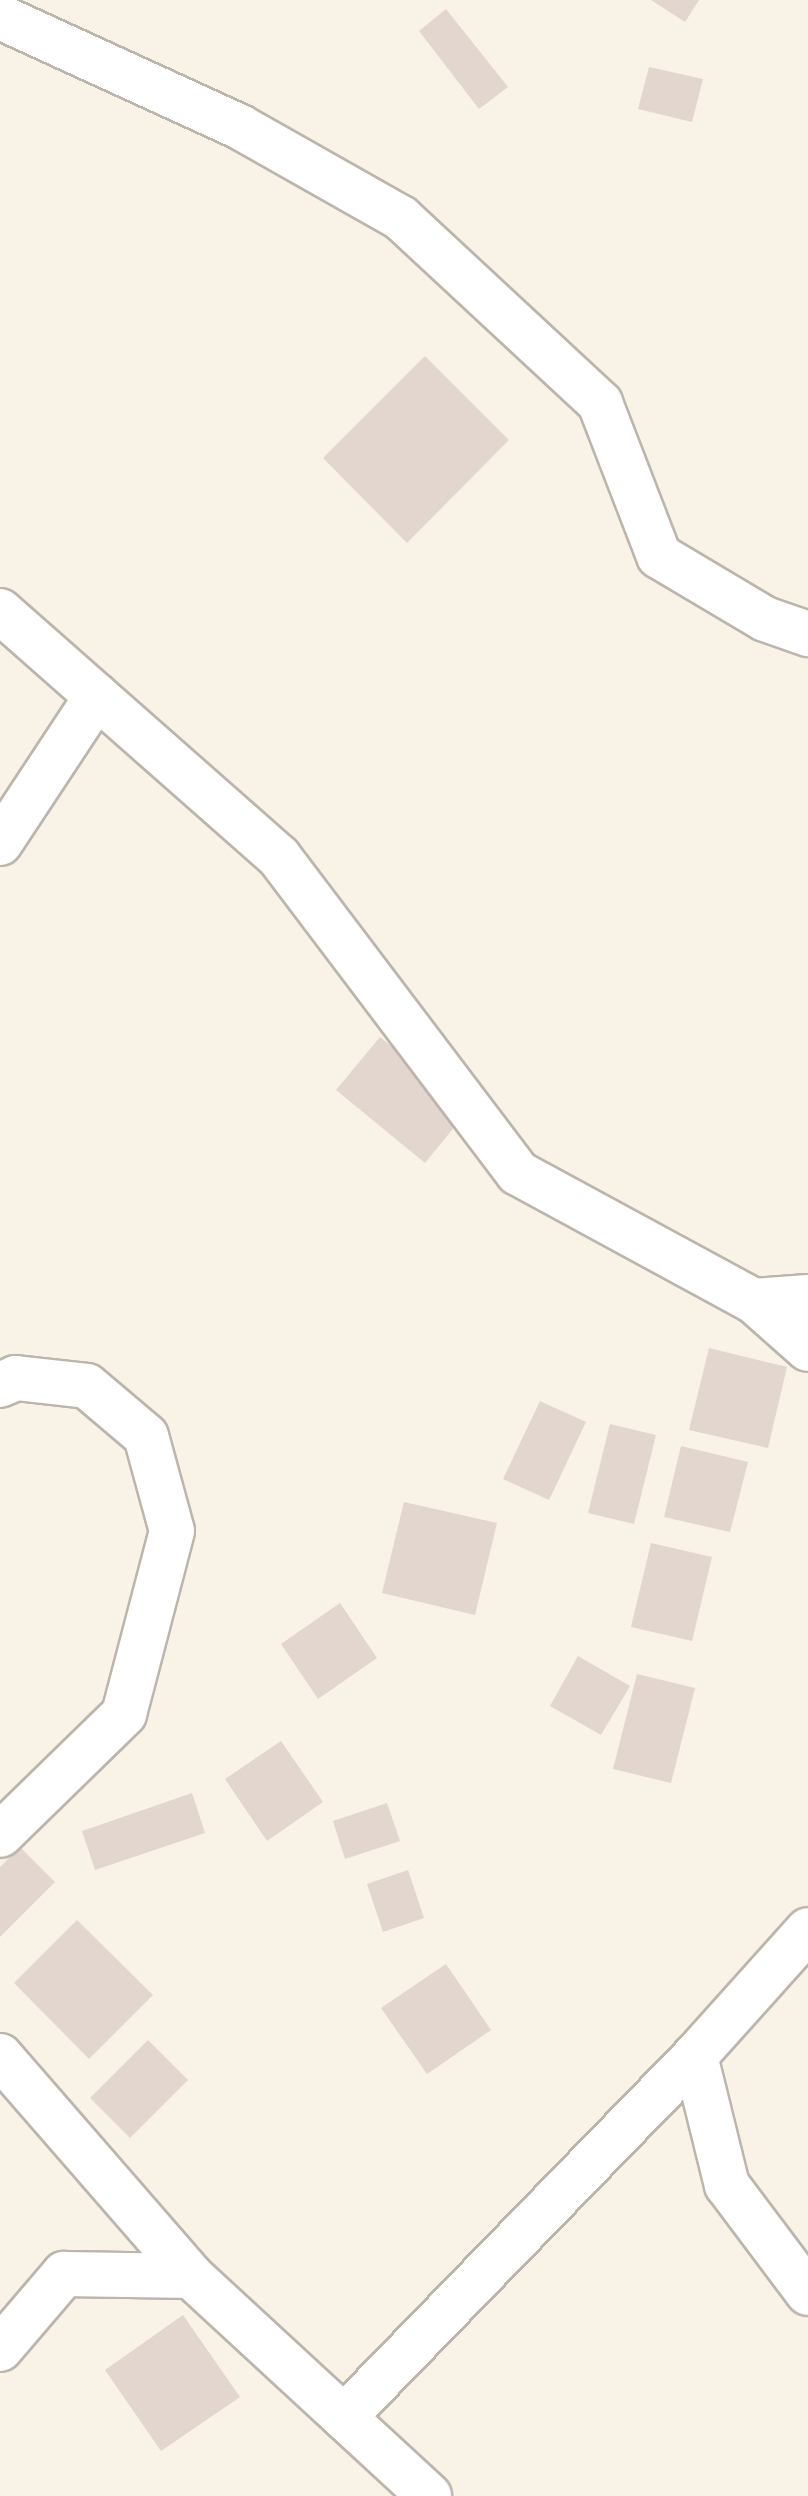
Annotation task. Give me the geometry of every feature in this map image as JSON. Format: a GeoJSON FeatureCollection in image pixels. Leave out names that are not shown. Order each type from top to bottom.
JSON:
{"type":"FeatureCollection","features":[{"type":"Feature","properties":{"kind":"street"},"geometry":{"type":"LineString","coordinates":[[0,17],[240,127],[401,218],[600,403],[659,556],[765,619],[808,634]]}},
{"type":"Feature","properties":{"kind":"street"},"geometry":{"type":"LineString","coordinates":[[0,611],[279,857],[518,1173],[754,1301],[808,1349]]}},
{"type":"Feature","properties":{"kind":"street"},"geometry":{"type":"LineString","coordinates":[[0,843],[97,696]]}},
{"type":"Feature","properties":{"kind":"street"},"geometry":{"type":"LineString","coordinates":[[754,1301],[808,1297]]}},
{"type":"Feature","properties":{"kind":"street"},"geometry":{"type":"LineString","coordinates":[[0,1385],[16,1378],[87,1386],[146,1436],[172,1531],[124,1714],[0,1835]]}},
{"type":"Feature","properties":{"kind":"street"},"geometry":{"type":"LineString","coordinates":[[344,2417],[695,2056],[808,1930]]}},
{"type":"Feature","properties":{"kind":"street"},"geometry":{"type":"LineString","coordinates":[[0,2056],[191,2276],[429,2496]]}},
{"type":"Feature","properties":{"kind":"street"},"geometry":{"type":"LineString","coordinates":[[695,2056],[727,2185],[808,2293]]}},
{"type":"Feature","properties":{"kind":"street"},"geometry":{"type":"LineString","coordinates":[[0,2349],[64,2274],[191,2276]]}},
{"type":"Feature","properties":{"kind":"building"},"geometry":{"type":"Polygon","coordinates":[[[651,0],[699,0],[685,22],[651,0]]]}},
{"type":"Feature","properties":{"kind":"building"},"geometry":{"type":"Polygon","coordinates":[[[446,9],[508,87],[479,109],[419,31],[446,9]]]}},
{"type":"Feature","properties":{"kind":"building"},"geometry":{"type":"Polygon","coordinates":[[[649,67],[703,79],[692,122],[638,109],[649,67]]]}},
{"type":"Feature","properties":{"kind":"building"},"geometry":{"type":"Polygon","coordinates":[[[425,356],[509,440],[407,543],[323,458],[425,356]]]}},
{"type":"Feature","properties":{"kind":"building"},"geometry":{"type":"Polygon","coordinates":[[[380,1037],[469,1109],[425,1163],[336,1090],[380,1037]]]}},
{"type":"Feature","properties":{"kind":"building"},"geometry":{"type":"Polygon","coordinates":[[[709,1348],[787,1367],[768,1448],[689,1430],[709,1348]]]}},
{"type":"Feature","properties":{"kind":"building"},"geometry":{"type":"Polygon","coordinates":[[[540,1401],[586,1422],[549,1500],[503,1479],[540,1401]]]}},
{"type":"Feature","properties":{"kind":"building"},"geometry":{"type":"Polygon","coordinates":[[[610,1424],[656,1435],[634,1524],[588,1513],[610,1424]]]}},
{"type":"Feature","properties":{"kind":"building"},"geometry":{"type":"Polygon","coordinates":[[[681,1446],[748,1462],[730,1532],[664,1517],[681,1446]]]}},
{"type":"Feature","properties":{"kind":"building"},"geometry":{"type":"Polygon","coordinates":[[[404,1502],[497,1523],[475,1615],[382,1593],[404,1502]]]}},
{"type":"Feature","properties":{"kind":"building"},"geometry":{"type":"Polygon","coordinates":[[[651,1543],[712,1557],[692,1641],[631,1627],[651,1543]]]}},
{"type":"Feature","properties":{"kind":"building"},"geometry":{"type":"Polygon","coordinates":[[[340,1603],[377,1658],[318,1699],[281,1644],[340,1603]]]}},
{"type":"Feature","properties":{"kind":"building"},"geometry":{"type":"Polygon","coordinates":[[[578,1656],[630,1686],[601,1735],[550,1706],[578,1656]]]}},
{"type":"Feature","properties":{"kind":"building"},"geometry":{"type":"Polygon","coordinates":[[[637,1674],[695,1688],[671,1783],[613,1769],[637,1674]]]}},
{"type":"Feature","properties":{"kind":"building"},"geometry":{"type":"Polygon","coordinates":[[[281,1741],[323,1802],[267,1841],[225,1779],[281,1741]]]}},
{"type":"Feature","properties":{"kind":"building"},"geometry":{"type":"Polygon","coordinates":[[[192,1793],[205,1833],[95,1870],[82,1831],[192,1793]]]}},
{"type":"Feature","properties":{"kind":"building"},"geometry":{"type":"Polygon","coordinates":[[[387,1803],[400,1841],[345,1859],[333,1821],[387,1803]]]}},
{"type":"Feature","properties":{"kind":"building"},"geometry":{"type":"Polygon","coordinates":[[[20,1847],[55,1882],[0,1937],[0,1867],[20,1847]]]}},
{"type":"Feature","properties":{"kind":"building"},"geometry":{"type":"Polygon","coordinates":[[[408,1870],[424,1918],[383,1932],[367,1884],[408,1870]]]}},
{"type":"Feature","properties":{"kind":"building"},"geometry":{"type":"Polygon","coordinates":[[[77,1920],[153,1995],[89,2059],[14,1983],[77,1920]]]}},
{"type":"Feature","properties":{"kind":"building"},"geometry":{"type":"Polygon","coordinates":[[[446,1964],[491,2030],[427,2074],[381,2008],[446,1964]]]}},
{"type":"Feature","properties":{"kind":"building"},"geometry":{"type":"Polygon","coordinates":[[[148,2040],[188,2080],[130,2138],[90,2098],[148,2040]]]}},
{"type":"Feature","properties":{"kind":"building"},"geometry":{"type":"Polygon","coordinates":[[[183,2315],[240,2397],[161,2451],[105,2370],[183,2315]]]}}]}
